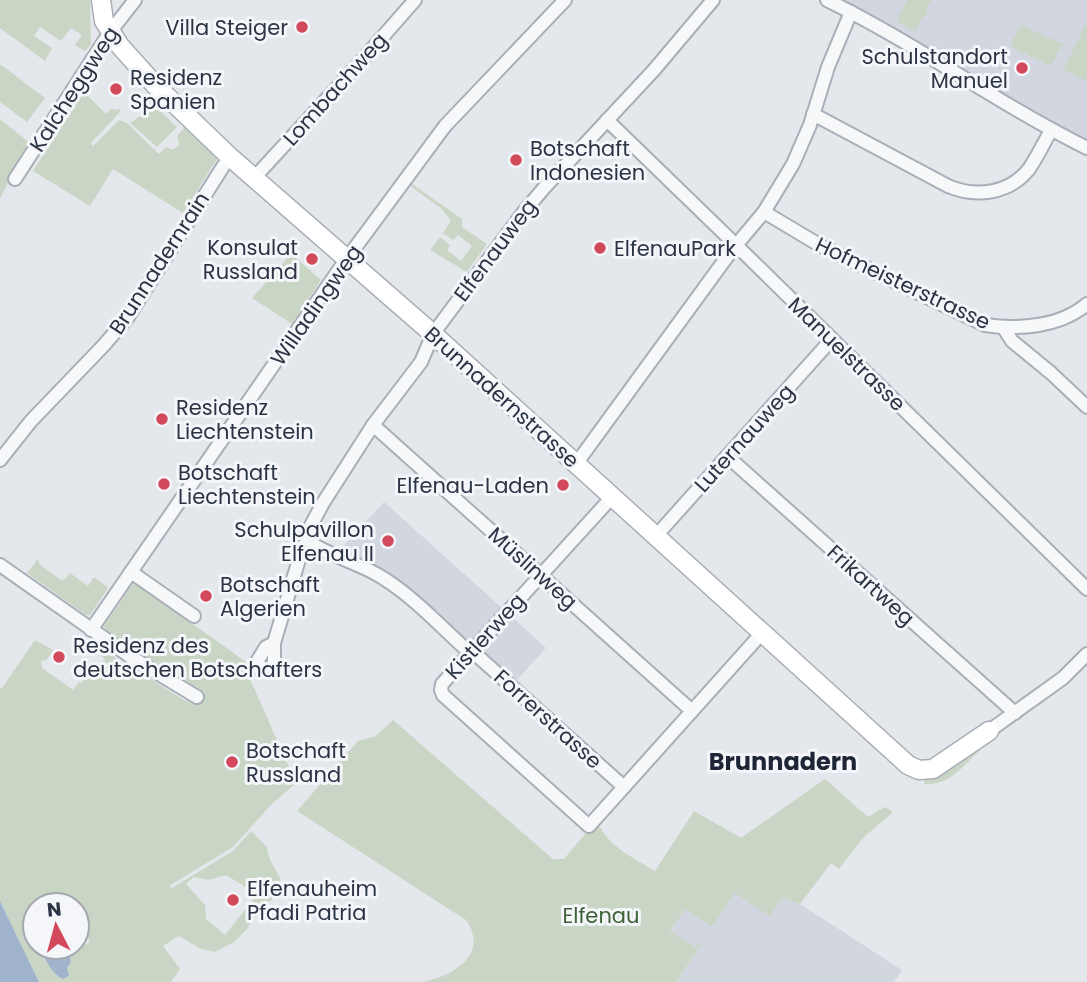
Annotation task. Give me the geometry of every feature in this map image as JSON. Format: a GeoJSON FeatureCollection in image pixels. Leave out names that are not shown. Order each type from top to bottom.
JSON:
{"type":"FeatureCollection","features":[{"type":"Feature","properties":{"kind":"street","name":"Brunnadernstrasse"},"geometry":{"type":"LineString","coordinates":[[101,0],[102,17],[110,32],[155,85],[230,157],[433,334],[910,767],[929,771],[989,731]]}},
{"type":"Feature","properties":{"kind":"street","name":"Kalcheggweg"},"geometry":{"type":"LineString","coordinates":[[15,179],[110,32],[135,0]]}},
{"type":"Feature","properties":{"kind":"street","name":"Lombachweg"},"geometry":{"type":"LineString","coordinates":[[254,178],[415,0]]}},
{"type":"Feature","properties":{"kind":"street","name":"Willadingweg"},"geometry":{"type":"LineString","coordinates":[[91,630],[347,258],[448,123],[565,0]]}},
{"type":"Feature","properties":{"kind":"street","name":"Elfenauweg"},"geometry":{"type":"LineString","coordinates":[[274,643],[303,546],[309,542],[308,531],[373,425],[421,362],[433,334],[532,201],[669,53],[713,0]]}},
{"type":"Feature","properties":{"kind":"street"},"geometry":{"type":"LineString","coordinates":[[827,0],[1051,131],[1087,148]]}},
{"type":"Feature","properties":{"kind":"street"},"geometry":{"type":"LineString","coordinates":[[576,464],[737,244],[764,212],[793,164],[806,136],[828,67],[851,12]]}},
{"type":"Feature","properties":{"kind":"street"},"geometry":{"type":"LineString","coordinates":[[813,114],[948,186],[973,192],[1000,189],[1017,180],[1032,164],[1051,131]]}},
{"type":"Feature","properties":{"kind":"street","name":"Manuelstrasse"},"geometry":{"type":"LineString","coordinates":[[607,120],[737,244],[1087,589]]}},
{"type":"Feature","properties":{"kind":"street","name":"Brunnadernrain"},"geometry":{"type":"LineString","coordinates":[[0,460],[33,418],[128,317],[230,157]]}},
{"type":"Feature","properties":{"kind":"street","name":"Hofmeisterstrasse"},"geometry":{"type":"LineString","coordinates":[[764,212],[821,246],[985,325],[1037,325],[1059,320],[1087,304]]}},
{"type":"Feature","properties":{"kind":"street"},"geometry":{"type":"LineString","coordinates":[[1003,327],[1012,341],[1087,407]]}},
{"type":"Feature","properties":{"kind":"street","name":"Luternauweg"},"geometry":{"type":"LineString","coordinates":[[656,537],[832,339]]}},
{"type":"Feature","properties":{"kind":"street","name":"Müslinweg"},"geometry":{"type":"LineString","coordinates":[[373,425],[692,711]]}},
{"type":"Feature","properties":{"kind":"street","name":"Frikartweg"},"geometry":{"type":"LineString","coordinates":[[727,456],[1015,713]]}},
{"type":"Feature","properties":{"kind":"street","name":"Kistlerweg"},"geometry":{"type":"LineString","coordinates":[[612,497],[442,684],[441,693],[589,826],[624,787]]}},
{"type":"Feature","properties":{"kind":"street","name":"Forrerstrasse"},"geometry":{"type":"LineString","coordinates":[[309,542],[374,573],[405,594],[624,787]]}},
{"type":"Feature","properties":{"kind":"street"},"geometry":{"type":"LineString","coordinates":[[0,565],[153,672],[197,697]]}},
{"type":"Feature","properties":{"kind":"street"},"geometry":{"type":"LineString","coordinates":[[131,572],[194,616]]}},
{"type":"Feature","properties":{"kind":"street"},"geometry":{"type":"LineString","coordinates":[[624,787],[762,633]]}},
{"type":"Feature","properties":{"kind":"street"},"geometry":{"type":"LineString","coordinates":[[989,731],[1063,678],[1087,654]]}},
{"type":"Feature","properties":{"kind":"shaded area","name":"Schulstandort Manuel"},"geometry":{"type":"Polygon","coordinates":[[[842,0],[1087,0],[1087,141],[1045,119],[842,0]]]}},
{"type":"Feature","properties":{"kind":"shaded area"},"geometry":{"type":"Polygon","coordinates":[[[384,502],[502,608],[472,641],[466,642],[377,569],[340,550],[384,502]]]}},
{"type":"Feature","properties":{"kind":"shaded area"},"geometry":{"type":"Polygon","coordinates":[[[510,615],[546,648],[516,681],[481,650],[510,615]]]}},
{"type":"Feature","properties":{"kind":"shaded area"},"geometry":{"type":"Polygon","coordinates":[[[735,893],[783,897],[800,904],[902,970],[894,982],[676,982],[701,945],[695,948],[670,931],[685,909],[735,893]]]}},
{"type":"Feature","properties":{"kind":"green space"},"geometry":{"type":"Polygon","coordinates":[[[0,0],[90,0],[91,44],[85,51],[75,45],[82,35],[71,28],[61,41],[40,27],[34,36],[52,48],[45,61],[0,28],[0,0]]]}},
{"type":"Feature","properties":{"kind":"green space"},"geometry":{"type":"Polygon","coordinates":[[[907,0],[931,0],[927,15],[922,17],[915,31],[897,21],[907,0]]]}},
{"type":"Feature","properties":{"kind":"green space"},"geometry":{"type":"Polygon","coordinates":[[[1087,21],[1087,81],[1064,69],[1087,21]]]}},
{"type":"Feature","properties":{"kind":"green space"},"geometry":{"type":"Polygon","coordinates":[[[1021,25],[1062,44],[1051,66],[1010,46],[1021,25]]]}},
{"type":"Feature","properties":{"kind":"green space"},"geometry":{"type":"Polygon","coordinates":[[[0,64],[45,98],[27,122],[0,102],[0,64]]]}},
{"type":"Feature","properties":{"kind":"green space"},"geometry":{"type":"Polygon","coordinates":[[[84,92],[106,114],[112,108],[120,109],[91,143],[93,146],[119,120],[127,123],[159,154],[166,147],[173,150],[178,146],[177,136],[185,127],[217,159],[183,213],[113,169],[90,206],[33,171],[84,92]]]}},
{"type":"Feature","properties":{"kind":"green space"},"geometry":{"type":"Polygon","coordinates":[[[151,102],[177,127],[157,147],[130,123],[142,115],[151,102]]]}},
{"type":"Feature","properties":{"kind":"green space"},"geometry":{"type":"Polygon","coordinates":[[[0,119],[32,145],[0,199],[0,119]]]}},
{"type":"Feature","properties":{"kind":"green space"},"geometry":{"type":"Polygon","coordinates":[[[412,184],[462,219],[462,227],[487,244],[467,272],[430,250],[440,237],[450,245],[447,250],[461,261],[472,246],[458,235],[453,240],[443,233],[451,221],[442,209],[413,188],[412,184]]]}},
{"type":"Feature","properties":{"kind":"green space"},"geometry":{"type":"Polygon","coordinates":[[[291,254],[321,280],[292,324],[252,298],[291,254]]]}},
{"type":"Feature","properties":{"kind":"green space"},"geometry":{"type":"Polygon","coordinates":[[[38,559],[40,565],[61,580],[70,573],[88,586],[94,577],[108,588],[90,615],[86,615],[27,573],[38,559]]]}},
{"type":"Feature","properties":{"kind":"green space"},"geometry":{"type":"Polygon","coordinates":[[[135,583],[249,664],[246,670],[296,783],[271,805],[233,847],[169,886],[172,888],[233,851],[251,831],[266,846],[280,878],[279,892],[272,900],[258,908],[248,928],[234,942],[215,952],[201,949],[179,936],[163,946],[180,969],[171,982],[39,982],[29,961],[47,961],[67,968],[71,961],[91,961],[91,891],[21,891],[21,945],[0,901],[0,688],[35,640],[53,650],[47,660],[41,661],[42,668],[73,690],[88,673],[93,676],[105,659],[100,655],[103,650],[184,700],[194,701],[199,693],[198,688],[150,661],[104,626],[135,583]],[[226,875],[209,880],[194,877],[186,884],[205,905],[206,919],[225,935],[256,896],[226,875]]]}},
{"type":"Feature","properties":{"kind":"green space","name":"Elfenau"},"geometry":{"type":"Polygon","coordinates":[[[393,720],[553,859],[564,859],[591,827],[600,827],[617,847],[655,871],[694,811],[741,838],[825,779],[868,817],[885,807],[893,812],[862,839],[839,869],[831,863],[800,904],[783,897],[770,916],[735,893],[712,927],[685,909],[670,931],[695,948],[698,943],[701,945],[676,982],[421,982],[455,969],[470,954],[472,933],[466,920],[297,811],[358,741],[376,736],[393,720]]]}},
{"type":"Feature","properties":{"kind":"green space"},"geometry":{"type":"Polygon","coordinates":[[[979,748],[968,762],[949,778],[933,784],[924,784],[925,779],[938,775],[979,748]]]}},
{"type":"Feature","properties":{"kind":"water"},"geometry":{"type":"Polygon","coordinates":[[[0,901],[21,945],[21,961],[29,961],[39,982],[0,982],[0,901]]]}},
{"type":"Feature","properties":{"kind":"water"},"geometry":{"type":"Polygon","coordinates":[[[46,961],[71,961],[67,968],[69,976],[63,979],[46,961]]]}},
{"type":"Feature","properties":{"kind":"place","name":"Villa Steiger"},"geometry":{"type":"Point","coordinates":[302,27]}},
{"type":"Feature","properties":{"kind":"place","name":"Schulstandort Manuel"},"geometry":{"type":"Point","coordinates":[1022,68]}},
{"type":"Feature","properties":{"kind":"place","name":"Residenz Spanien"},"geometry":{"type":"Point","coordinates":[116,89]}},
{"type":"Feature","properties":{"kind":"place","name":"Botschaft Indonesien"},"geometry":{"type":"Point","coordinates":[516,160]}},
{"type":"Feature","properties":{"kind":"place","name":"ElfenauPark"},"geometry":{"type":"Point","coordinates":[600,248]}},
{"type":"Feature","properties":{"kind":"place","name":"Konsulat Russland"},"geometry":{"type":"Point","coordinates":[312,259]}},
{"type":"Feature","properties":{"kind":"place","name":"Residenz Liechtenstein"},"geometry":{"type":"Point","coordinates":[162,419]}},
{"type":"Feature","properties":{"kind":"place","name":"Botschaft Liechtenstein"},"geometry":{"type":"Point","coordinates":[164,484]}},
{"type":"Feature","properties":{"kind":"place","name":"Elfenau-Laden"},"geometry":{"type":"Point","coordinates":[563,485]}},
{"type":"Feature","properties":{"kind":"place","name":"Schulpavillon Elfenau II"},"geometry":{"type":"Point","coordinates":[388,541]}},
{"type":"Feature","properties":{"kind":"place","name":"Botschaft Algerien"},"geometry":{"type":"Point","coordinates":[206,596]}},
{"type":"Feature","properties":{"kind":"place","name":"Residenz des deutschen Botschafters"},"geometry":{"type":"Point","coordinates":[59,657]}},
{"type":"Feature","properties":{"kind":"place","name":"Botschaft Russland"},"geometry":{"type":"Point","coordinates":[232,762]}},
{"type":"Feature","properties":{"kind":"place","name":"Elfenauheim Pfadi Patria"},"geometry":{"type":"Point","coordinates":[233,900]}},
{"type":"Feature","properties":{"kind":"district","name":"Brunnadern"},"geometry":{"type":"Point","coordinates":[783,761]}}]}
